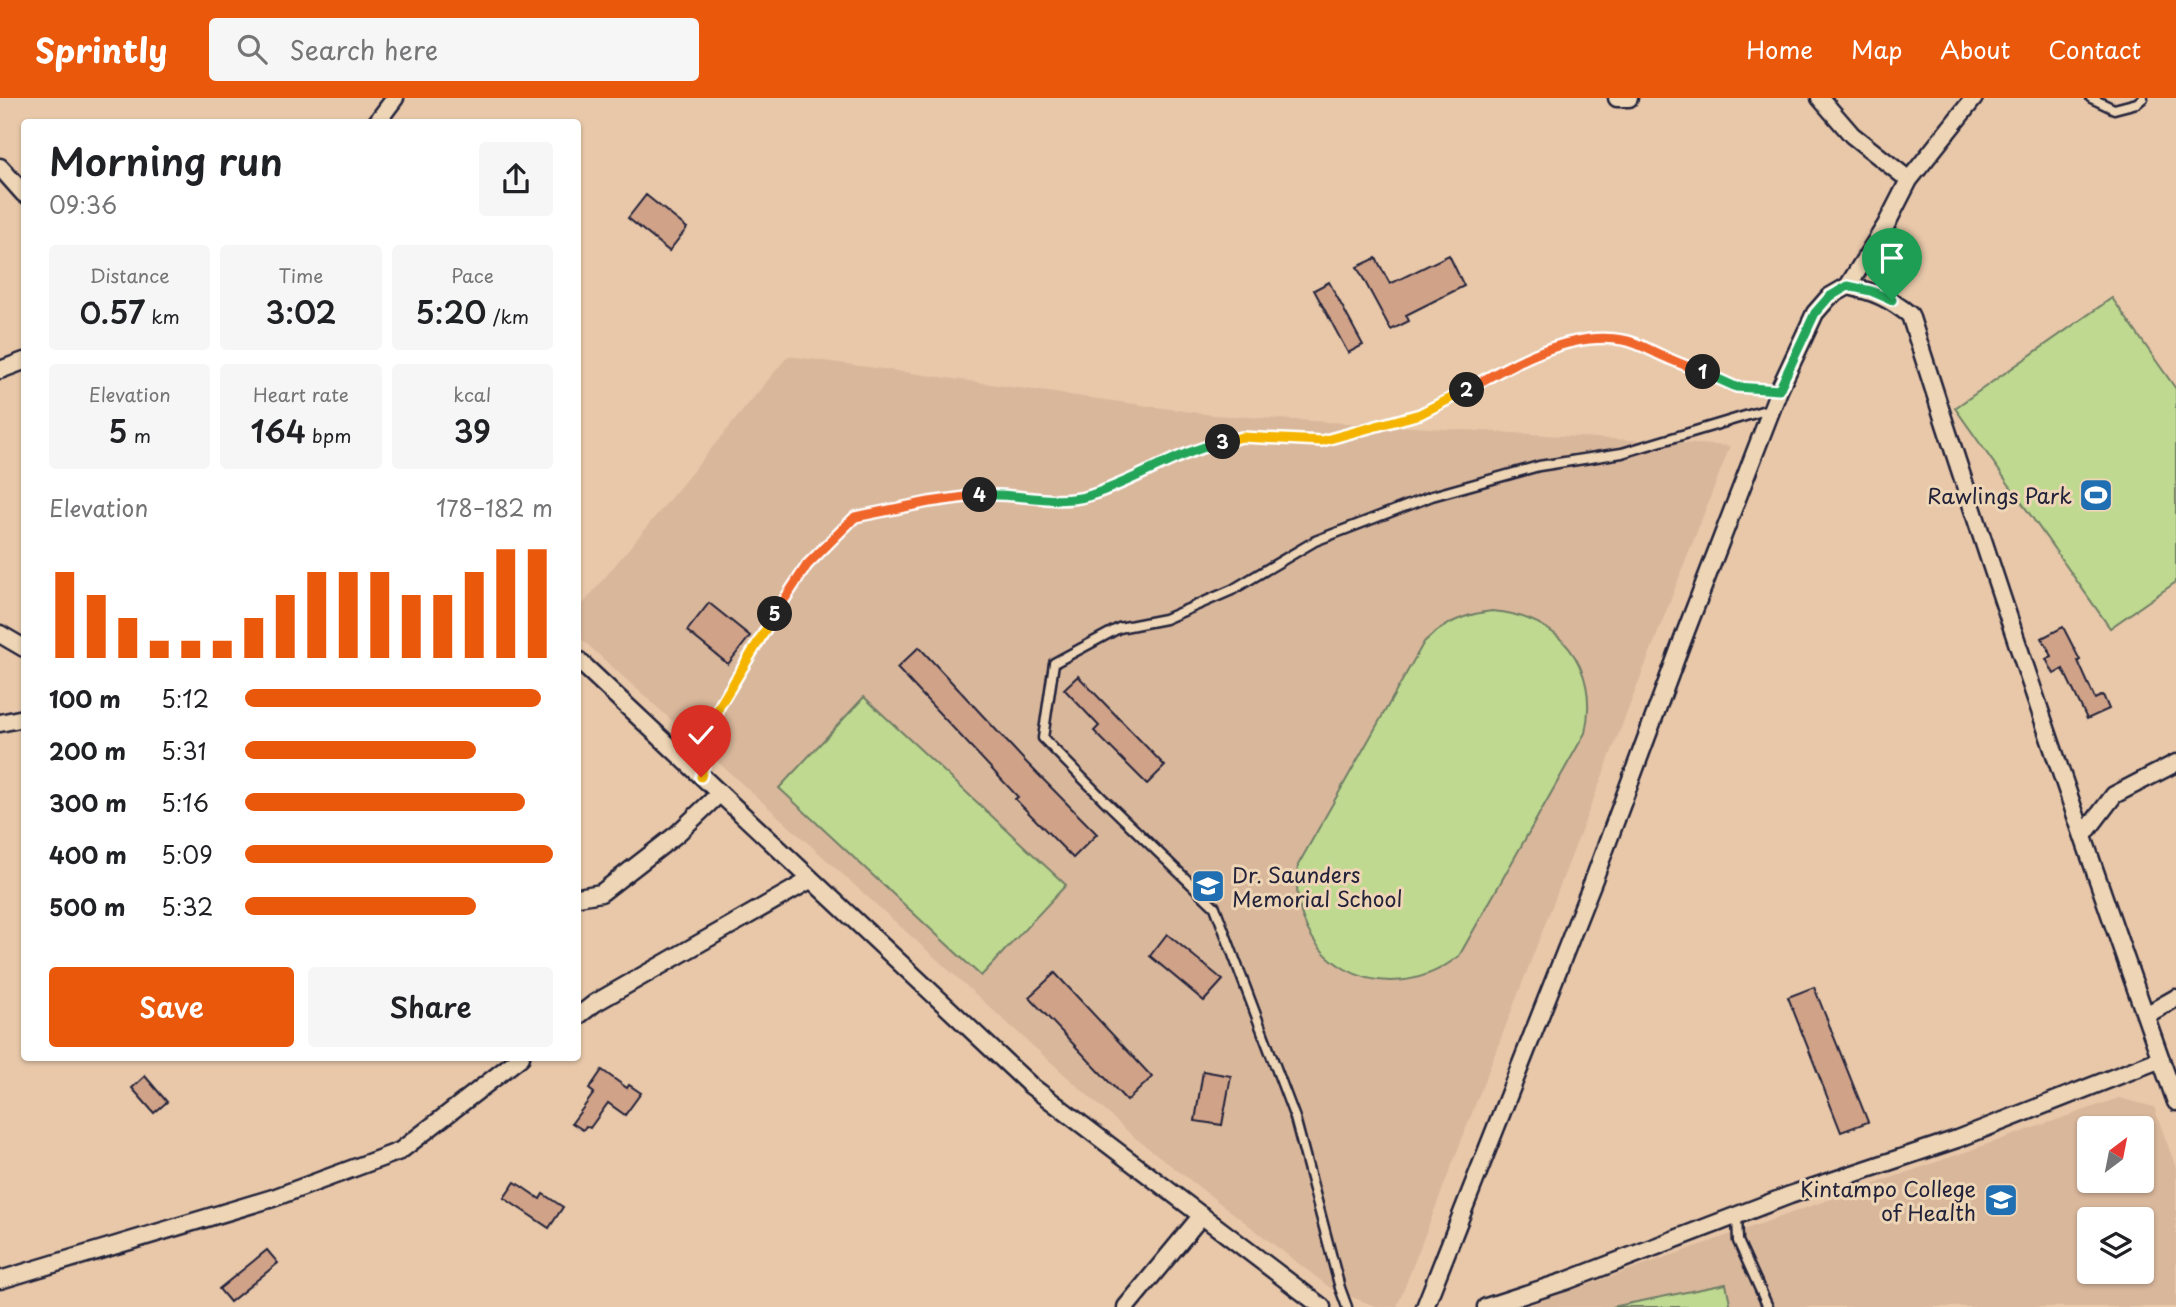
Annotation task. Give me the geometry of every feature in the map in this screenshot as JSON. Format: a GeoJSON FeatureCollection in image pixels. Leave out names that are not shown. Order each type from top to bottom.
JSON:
{"type":"FeatureCollection","features":[{"type":"Feature","properties":{"kind":"street"},"geometry":{"type":"LineString","coordinates":[[379,119],[395,98]]}},
{"type":"Feature","properties":{"kind":"street"},"geometry":{"type":"LineString","coordinates":[[1617,98],[1629,98]]}},
{"type":"Feature","properties":{"kind":"street"},"geometry":{"type":"LineString","coordinates":[[1820,98],[1852,135],[1909,180]]}},
{"type":"Feature","properties":{"kind":"street"},"geometry":{"type":"LineString","coordinates":[[1425,1307],[1589,892],[1779,390],[1815,313],[1829,297],[1848,286],[1886,225],[1909,180],[1974,98]]}},
{"type":"Feature","properties":{"kind":"street"},"geometry":{"type":"LineString","coordinates":[[0,167],[21,191]]}},
{"type":"Feature","properties":{"kind":"street"},"geometry":{"type":"LineString","coordinates":[[1848,286],[1871,291],[1892,300],[1910,315],[2082,836],[2176,1101]]}},
{"type":"Feature","properties":{"kind":"street"},"geometry":{"type":"LineString","coordinates":[[0,370],[21,362]]}},
{"type":"Feature","properties":{"kind":"street"},"geometry":{"type":"LineString","coordinates":[[0,634],[21,646]]}},
{"type":"Feature","properties":{"kind":"street"},"geometry":{"type":"LineString","coordinates":[[581,663],[1030,1085],[1322,1307]]}},
{"type":"Feature","properties":{"kind":"street"},"geometry":{"type":"LineString","coordinates":[[0,723],[21,719]]}},
{"type":"Feature","properties":{"kind":"street"},"geometry":{"type":"LineString","coordinates":[[2082,836],[2114,795],[2176,763]]}},
{"type":"Feature","properties":{"kind":"street"},"geometry":{"type":"LineString","coordinates":[[581,896],[601,893],[677,834],[719,794]]}},
{"type":"Feature","properties":{"kind":"street"},"geometry":{"type":"LineString","coordinates":[[581,1014],[595,1003],[810,880]]}},
{"type":"Feature","properties":{"kind":"street"},"geometry":{"type":"LineString","coordinates":[[2146,1015],[2176,998]]}},
{"type":"Feature","properties":{"kind":"street"},"geometry":{"type":"LineString","coordinates":[[1486,1307],[1566,1281],[1790,1195],[1957,1139],[2161,1059]]}},
{"type":"Feature","properties":{"kind":"street"},"geometry":{"type":"LineString","coordinates":[[0,1280],[273,1198],[400,1151],[516,1061]]}},
{"type":"Feature","properties":{"kind":"street"},"geometry":{"type":"LineString","coordinates":[[1126,1307],[1202,1215]]}},
{"type":"Feature","properties":{"kind":"lane"},"geometry":{"type":"LineString","coordinates":[[2091,98],[2114,109],[2137,103],[2143,98]]}},
{"type":"Feature","properties":{"kind":"lane"},"geometry":{"type":"LineString","coordinates":[[1347,1307],[1295,1118],[1215,907],[1043,738],[1054,663],[1119,628],[1165,619],[1232,590],[1315,541],[1432,496],[1539,466],[1622,453],[1772,408]]}},
{"type":"Feature","properties":{"kind":"lane"},"geometry":{"type":"LineString","coordinates":[[1737,1215],[1738,1241],[1769,1307]]}},
{"type":"Feature","properties":{"kind":"path"},"geometry":{"type":"LineString","coordinates":[[701,777],[719,707],[751,649],[807,565],[855,517],[929,502],[985,495],[1066,499],[1087,496],[1197,448],[1242,437],[1322,441],[1420,414],[1508,366],[1572,342],[1606,338],[1624,340],[1736,387],[1779,390]]}},
{"type":"Feature","properties":{"kind":"shaded area","name":"Dr. Saunders Memorial School"},"geometry":{"type":"Polygon","coordinates":[[[788,356],[1213,415],[1730,446],[1397,1307],[1378,1307],[1333,1290],[1134,1137],[581,639],[581,606],[788,356]]]}},
{"type":"Feature","properties":{"kind":"shaded area","name":"Kintampo College of Health"},"geometry":{"type":"Polygon","coordinates":[[[2119,1098],[2154,1107],[2176,1168],[2176,1307],[1524,1307],[2119,1098]]]}},
{"type":"Feature","properties":{"kind":"green space","name":"Rawlings Park"},"geometry":{"type":"Polygon","coordinates":[[[2112,298],[2176,389],[2176,582],[2110,628],[1955,408],[2112,298]]]}},
{"type":"Feature","properties":{"kind":"green space"},"geometry":{"type":"Polygon","coordinates":[[[1492,611],[1516,615],[1537,623],[1555,634],[1570,649],[1580,667],[1586,687],[1588,709],[1585,733],[1459,956],[1430,973],[1400,981],[1371,979],[1345,969],[1323,952],[1307,928],[1298,899],[1298,865],[1424,642],[1455,621],[1492,611]]]}},
{"type":"Feature","properties":{"kind":"green space"},"geometry":{"type":"Polygon","coordinates":[[[864,697],[1066,885],[981,976],[779,788],[864,697]]]}},
{"type":"Feature","properties":{"kind":"green space"},"geometry":{"type":"Polygon","coordinates":[[[1726,1284],[1731,1307],[1612,1307],[1726,1284]]]}},
{"type":"Feature","properties":{"kind":"building"},"geometry":{"type":"Polygon","coordinates":[[[646,195],[687,228],[669,251],[628,218],[646,195]]]}},
{"type":"Feature","properties":{"kind":"building"},"geometry":{"type":"Polygon","coordinates":[[[1449,255],[1464,286],[1406,315],[1409,321],[1391,330],[1357,267],[1376,258],[1390,284],[1449,255]]]}},
{"type":"Feature","properties":{"kind":"building"},"geometry":{"type":"Polygon","coordinates":[[[1329,282],[1363,345],[1348,353],[1314,290],[1329,282]]]}},
{"type":"Feature","properties":{"kind":"building"},"geometry":{"type":"Polygon","coordinates":[[[709,603],[750,636],[728,664],[687,631],[709,603]]]}},
{"type":"Feature","properties":{"kind":"building"},"geometry":{"type":"Polygon","coordinates":[[[2063,627],[2080,660],[2078,661],[2095,699],[2103,695],[2109,709],[2087,719],[2063,669],[2054,674],[2046,659],[2052,656],[2042,638],[2063,627]]]}},
{"type":"Feature","properties":{"kind":"building"},"geometry":{"type":"Polygon","coordinates":[[[919,647],[1097,834],[1073,858],[1015,799],[1018,797],[897,668],[919,647]]]}},
{"type":"Feature","properties":{"kind":"building"},"geometry":{"type":"Polygon","coordinates":[[[1078,676],[1165,766],[1147,784],[1094,731],[1099,726],[1064,689],[1078,676]]]}},
{"type":"Feature","properties":{"kind":"building"},"geometry":{"type":"Polygon","coordinates":[[[1167,934],[1223,980],[1204,1001],[1150,956],[1167,934]]]}},
{"type":"Feature","properties":{"kind":"building"},"geometry":{"type":"Polygon","coordinates":[[[1055,973],[1152,1077],[1127,1101],[1029,997],[1055,973]]]}},
{"type":"Feature","properties":{"kind":"building"},"geometry":{"type":"Polygon","coordinates":[[[1814,987],[1868,1122],[1841,1132],[1788,997],[1814,987]]]}},
{"type":"Feature","properties":{"kind":"building"},"geometry":{"type":"Polygon","coordinates":[[[602,1070],[627,1088],[629,1085],[641,1093],[625,1115],[608,1103],[590,1128],[586,1126],[583,1130],[572,1123],[594,1093],[589,1089],[602,1070]]]}},
{"type":"Feature","properties":{"kind":"building"},"geometry":{"type":"Polygon","coordinates":[[[1203,1071],[1231,1076],[1222,1125],[1195,1121],[1203,1071]]]}},
{"type":"Feature","properties":{"kind":"building"},"geometry":{"type":"Polygon","coordinates":[[[145,1076],[167,1102],[154,1113],[132,1088],[145,1076]]]}},
{"type":"Feature","properties":{"kind":"building"},"geometry":{"type":"Polygon","coordinates":[[[515,1182],[540,1199],[543,1194],[563,1207],[549,1228],[504,1198],[515,1182]]]}},
{"type":"Feature","properties":{"kind":"building"},"geometry":{"type":"Polygon","coordinates":[[[267,1250],[278,1263],[230,1302],[219,1289],[267,1250]]]}},
{"type":"Feature","properties":{"kind":"place","name":"Rawlings Park"},"geometry":{"type":"Point","coordinates":[2096,495]}},
{"type":"Feature","properties":{"kind":"place","name":"Dr. Saunders Memorial School"},"geometry":{"type":"Point","coordinates":[1208,886]}},
{"type":"Feature","properties":{"kind":"place","name":"Kintampo College of Health"},"geometry":{"type":"Point","coordinates":[2001,1200]}},
{"type":"Feature","properties":{"kind":"route"},"geometry":{"type":"LineString","coordinates":[[701,777],[719,707],[751,649],[807,565],[855,517],[929,502],[985,495],[1066,499],[1087,496],[1197,448],[1242,437],[1322,441],[1420,414],[1508,366],[1572,342],[1606,338],[1624,340],[1736,387],[1779,390],[1815,313],[1829,297],[1848,286],[1871,291],[1892,300]]}}]}
